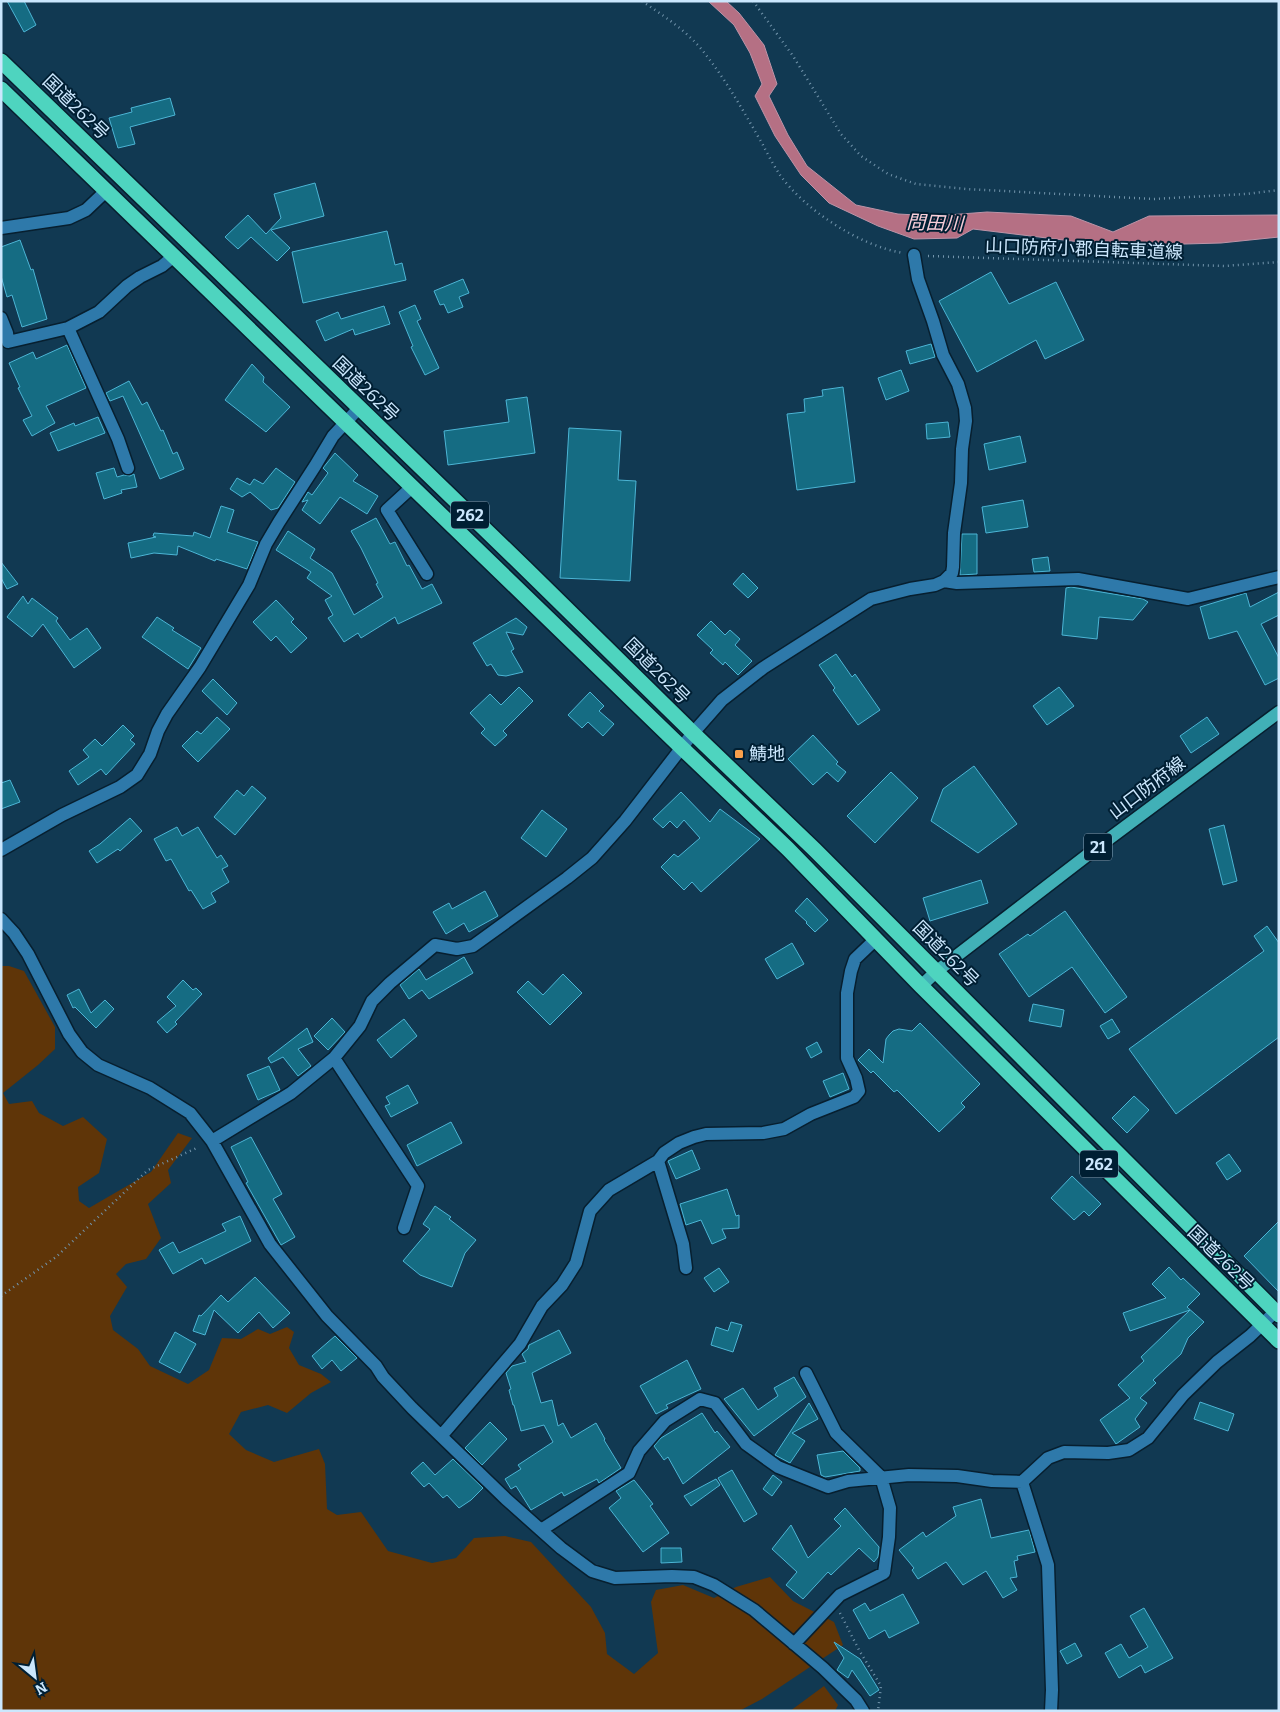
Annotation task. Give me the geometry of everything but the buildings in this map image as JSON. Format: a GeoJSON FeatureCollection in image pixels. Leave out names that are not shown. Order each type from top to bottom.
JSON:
{"type":"FeatureCollection","features":[{"type":"Feature","properties":{"kind":"highway","name":"国道262号"},"geometry":{"type":"LineString","coordinates":[[1,61],[815,850],[1277,1314]]}},
{"type":"Feature","properties":{"kind":"highway","name":"国道262号"},"geometry":{"type":"LineString","coordinates":[[1,89],[788,849],[920,986],[1279,1341]]}},
{"type":"Feature","properties":{"kind":"main road","name":"山口防府線"},"geometry":{"type":"LineString","coordinates":[[920,986],[937,971],[1279,712]]}},
{"type":"Feature","properties":{"kind":"street"},"geometry":{"type":"LineString","coordinates":[[1,228],[69,218],[86,210],[106,191]]}},
{"type":"Feature","properties":{"kind":"street"},"geometry":{"type":"LineString","coordinates":[[212,1141],[291,1093],[334,1058],[360,1026],[372,1001],[435,945],[457,949],[473,946],[592,858],[722,700],[763,668],[872,599],[910,589],[935,585],[944,581],[952,573],[954,533],[961,483],[962,449],[966,421],[965,408],[958,384],[943,355],[934,322],[918,279],[914,255]]}},
{"type":"Feature","properties":{"kind":"street"},"geometry":{"type":"LineString","coordinates":[[1,318],[7,333],[8,342],[68,328],[100,312],[127,286],[162,266],[174,256]]}},
{"type":"Feature","properties":{"kind":"street"},"geometry":{"type":"LineString","coordinates":[[68,328],[118,439],[128,468]]}},
{"type":"Feature","properties":{"kind":"street"},"geometry":{"type":"LineString","coordinates":[[1,850],[62,815],[120,787],[137,775],[150,754],[167,714],[200,667],[249,585],[270,537],[333,436],[359,408]]}},
{"type":"Feature","properties":{"kind":"street"},"geometry":{"type":"LineString","coordinates":[[412,487],[387,510],[427,574]]}},
{"type":"Feature","properties":{"kind":"street"},"geometry":{"type":"LineString","coordinates":[[944,581],[956,583],[1078,579],[1188,599],[1279,577]]}},
{"type":"Feature","properties":{"kind":"street"},"geometry":{"type":"LineString","coordinates":[[1,919],[14,933],[28,954],[69,1034],[82,1052],[98,1065],[150,1088],[190,1113],[212,1141],[270,1244],[327,1316],[376,1366],[383,1377],[412,1408],[506,1499],[561,1548],[592,1571],[615,1578],[694,1577],[714,1585],[754,1610],[823,1668],[856,1700],[863,1711]]}},
{"type":"Feature","properties":{"kind":"street"},"geometry":{"type":"LineString","coordinates":[[442,1435],[520,1344],[542,1306],[562,1285],[576,1263],[590,1211],[609,1190],[658,1161],[664,1153],[680,1142],[694,1136],[762,1133],[784,1129],[811,1114],[854,1097],[859,1091],[858,1083],[847,1058],[846,993],[855,959],[876,939]]}},
{"type":"Feature","properties":{"kind":"street"},"geometry":{"type":"LineString","coordinates":[[334,1058],[418,1186],[404,1228]]}},
{"type":"Feature","properties":{"kind":"street"},"geometry":{"type":"LineString","coordinates":[[658,1161],[683,1244],[686,1268]]}},
{"type":"Feature","properties":{"kind":"street"},"geometry":{"type":"LineString","coordinates":[[541,1530],[629,1473],[639,1451],[665,1421],[700,1399],[715,1403],[746,1444],[778,1467],[828,1487],[848,1481],[909,1475],[939,1475],[1022,1482],[1048,1458],[1064,1452],[1108,1453],[1129,1450],[1136,1446],[1148,1438],[1183,1395],[1217,1362],[1262,1324],[1277,1314]]}},
{"type":"Feature","properties":{"kind":"street"},"geometry":{"type":"LineString","coordinates":[[794,1644],[840,1595],[884,1573],[889,1538],[890,1508],[882,1477],[836,1433],[806,1373]]}},
{"type":"Feature","properties":{"kind":"street"},"geometry":{"type":"LineString","coordinates":[[1022,1482],[1048,1565],[1051,1711]]}},
{"type":"Feature","properties":{"kind":"path","name":"山口防府小郡自転車道線"},"geometry":{"type":"LineString","coordinates":[[642,1],[668,18],[705,54],[729,87],[780,175],[797,195],[830,222],[862,240],[898,253],[914,255],[1224,266],[1279,262]]}},
{"type":"Feature","properties":{"kind":"path"},"geometry":{"type":"LineString","coordinates":[[753,1],[793,56],[841,134],[861,156],[888,174],[916,184],[966,189],[1153,198],[1246,194],[1279,190]]}},
{"type":"Feature","properties":{"kind":"path"},"geometry":{"type":"LineString","coordinates":[[1,1296],[56,1257],[148,1170],[212,1141]]}},
{"type":"Feature","properties":{"kind":"path"},"geometry":{"type":"LineString","coordinates":[[833,1601],[881,1686],[878,1711]]}},
{"type":"Feature","properties":{"kind":"shaded area"},"geometry":{"type":"Polygon","coordinates":[[[1,966],[9,966],[24,971],[55,1027],[55,1049],[3,1093],[9,1104],[32,1101],[39,1113],[63,1126],[83,1117],[107,1139],[99,1173],[78,1187],[79,1201],[89,1208],[151,1172],[178,1133],[192,1138],[168,1170],[171,1183],[148,1204],[161,1238],[146,1259],[126,1264],[116,1274],[127,1287],[110,1316],[113,1330],[138,1349],[150,1366],[188,1384],[209,1370],[222,1338],[241,1339],[258,1329],[270,1334],[287,1327],[294,1332],[289,1348],[299,1365],[321,1374],[331,1382],[311,1393],[287,1413],[268,1405],[241,1412],[229,1434],[246,1450],[274,1462],[319,1449],[325,1464],[327,1509],[337,1515],[361,1512],[388,1551],[432,1563],[456,1558],[474,1538],[505,1536],[531,1542],[591,1607],[605,1633],[607,1654],[634,1674],[658,1653],[651,1602],[656,1590],[683,1585],[714,1598],[736,1587],[770,1577],[793,1601],[834,1622],[843,1645],[762,1699],[739,1711],[1,1711],[1,966]]]}},
{"type":"Feature","properties":{"kind":"shaded area"},"geometry":{"type":"Polygon","coordinates":[[[824,1686],[838,1705],[835,1711],[790,1711],[824,1686]]]}},
{"type":"Feature","properties":{"kind":"water","name":"問田川"},"geometry":{"type":"Polygon","coordinates":[[[708,1],[726,1],[739,13],[764,45],[777,84],[769,96],[788,135],[807,166],[856,205],[898,214],[935,216],[987,212],[1071,216],[1113,232],[1149,216],[1279,215],[1279,237],[1221,243],[1113,246],[973,229],[957,238],[914,239],[878,226],[829,203],[801,175],[775,136],[755,96],[762,84],[750,53],[734,25],[708,1]]]}},
{"type":"Feature","properties":{"kind":"place","name":"鯖地"},"geometry":{"type":"Point","coordinates":[739,754]}}]}
